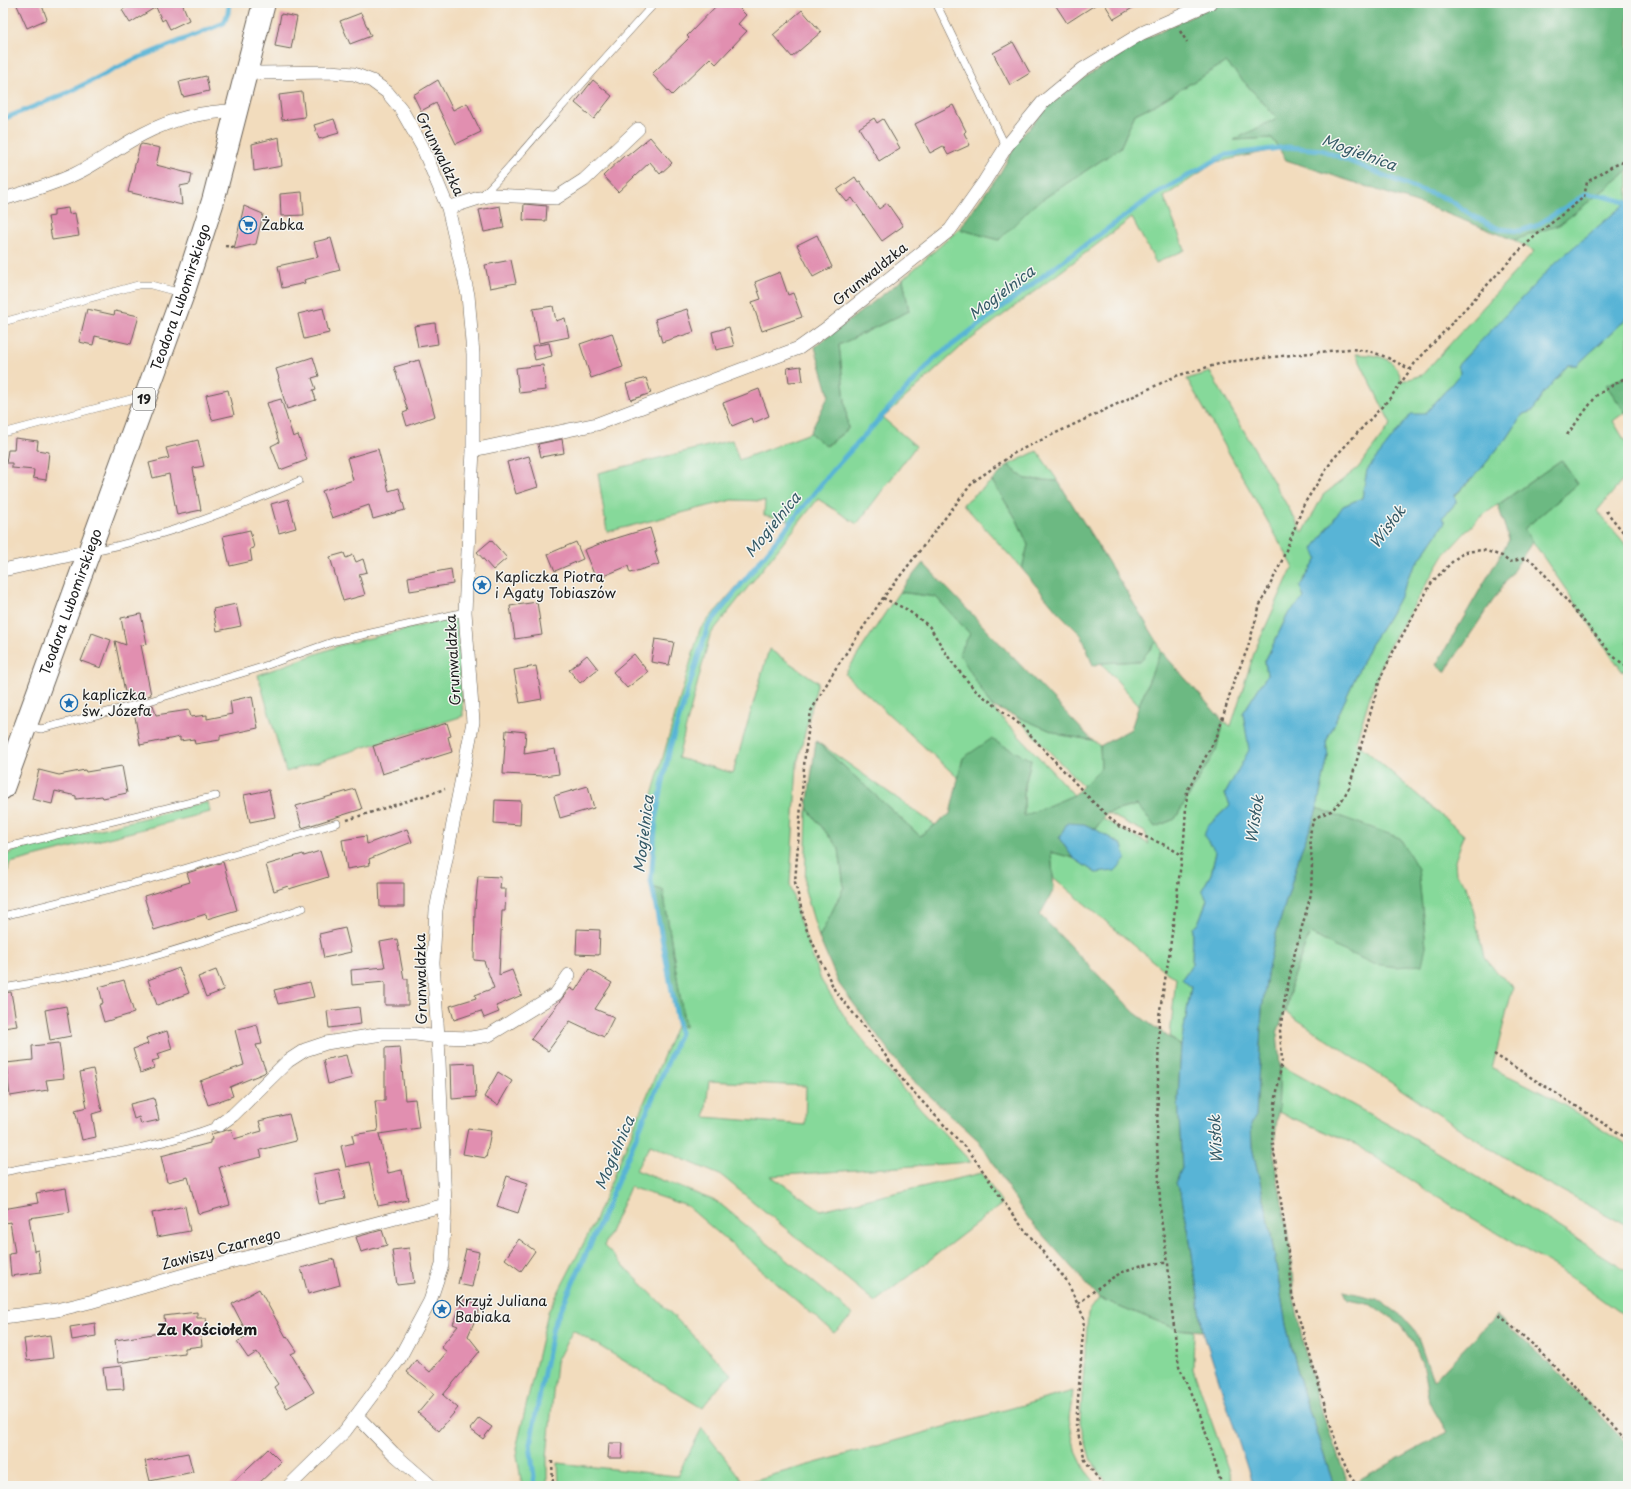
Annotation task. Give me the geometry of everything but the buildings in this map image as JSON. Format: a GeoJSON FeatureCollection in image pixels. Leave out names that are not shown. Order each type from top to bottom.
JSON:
{"type":"FeatureCollection","features":[{"type":"Feature","properties":{"kind":"highway","name":"Teodora Lubomirskiego"},"geometry":{"type":"LineString","coordinates":[[3,788],[14,747],[26,725],[183,294],[213,201],[264,3]]}},
{"type":"Feature","properties":{"kind":"street","name":"Grunwaldzka"},"geometry":{"type":"LineString","coordinates":[[473,450],[597,424],[799,348],[827,328],[950,230],[984,182],[1006,147],[1042,103],[1083,69],[1142,33],[1210,3]]}},
{"type":"Feature","properties":{"kind":"street","name":"Grunwaldzka"},"geometry":{"type":"LineString","coordinates":[[247,70],[260,73],[354,74],[372,81],[387,92],[401,109],[422,146],[448,208],[468,295],[473,354],[473,450],[465,612],[473,722],[436,910],[433,963],[438,1037],[445,1205],[442,1265],[430,1301],[399,1359],[346,1431],[289,1486]]}},
{"type":"Feature","properties":{"kind":"street"},"geometry":{"type":"LineString","coordinates":[[3,199],[40,189],[74,174],[101,160],[142,134],[167,123],[196,115],[221,111],[236,111]]}},
{"type":"Feature","properties":{"kind":"street"},"geometry":{"type":"LineString","coordinates":[[448,208],[494,195],[556,198],[584,180],[638,129]]}},
{"type":"Feature","properties":{"kind":"street"},"geometry":{"type":"LineString","coordinates":[[3,570],[89,551]]}},
{"type":"Feature","properties":{"kind":"street"},"geometry":{"type":"LineString","coordinates":[[219,1125],[233,1115],[288,1061],[305,1050],[326,1043],[382,1034],[416,1034],[438,1037],[471,1038],[489,1035],[556,994],[569,976]]}},
{"type":"Feature","properties":{"kind":"street","name":"Zawiszy Czarnego"},"geometry":{"type":"LineString","coordinates":[[3,1317],[57,1310],[90,1302],[222,1264],[445,1205]]}},
{"type":"Feature","properties":{"kind":"street"},"geometry":{"type":"LineString","coordinates":[[357,1416],[393,1452],[431,1486]]}},
{"type":"Feature","properties":{"kind":"lane"},"geometry":{"type":"LineString","coordinates":[[479,198],[498,181],[607,55],[655,3]]}},
{"type":"Feature","properties":{"kind":"lane"},"geometry":{"type":"LineString","coordinates":[[936,3],[1006,147]]}},
{"type":"Feature","properties":{"kind":"lane"},"geometry":{"type":"LineString","coordinates":[[3,322],[138,286],[150,285],[183,294]]}},
{"type":"Feature","properties":{"kind":"lane"},"geometry":{"type":"LineString","coordinates":[[3,433],[146,395]]}},
{"type":"Feature","properties":{"kind":"lane"},"geometry":{"type":"LineString","coordinates":[[89,551],[165,532],[246,504],[299,481]]}},
{"type":"Feature","properties":{"kind":"lane"},"geometry":{"type":"LineString","coordinates":[[26,725],[41,729],[143,703],[260,668],[334,641],[465,612]]}},
{"type":"Feature","properties":{"kind":"lane"},"geometry":{"type":"LineString","coordinates":[[3,848],[216,796]]}},
{"type":"Feature","properties":{"kind":"lane"},"geometry":{"type":"LineString","coordinates":[[3,916],[150,879],[337,823]]}},
{"type":"Feature","properties":{"kind":"lane"},"geometry":{"type":"LineString","coordinates":[[3,988],[56,980],[138,961],[208,940],[303,908]]}},
{"type":"Feature","properties":{"kind":"lane"},"geometry":{"type":"LineString","coordinates":[[3,1172],[113,1153],[197,1133],[219,1125]]}},
{"type":"Feature","properties":{"kind":"path"},"geometry":{"type":"LineString","coordinates":[[1222,1486],[1201,1417],[1179,1366],[1171,1303],[1168,1263],[1161,1219],[1157,1144],[1159,1016],[1169,956],[1182,855],[1187,791],[1217,736],[1232,684],[1247,650],[1260,605],[1281,563],[1304,504],[1333,459],[1391,397],[1410,370],[1513,257],[1584,197],[1587,182],[1592,177],[1628,160]]}},
{"type":"Feature","properties":{"kind":"path"},"geometry":{"type":"LineString","coordinates":[[225,246],[235,247]]}},
{"type":"Feature","properties":{"kind":"path"},"geometry":{"type":"LineString","coordinates":[[1103,1486],[1085,1460],[1076,1426],[1084,1318],[1067,1281],[1015,1218],[972,1154],[905,1083],[868,1031],[835,991],[806,928],[795,882],[805,754],[811,711],[836,668],[883,598],[973,482],[1016,452],[1176,376],[1226,362],[1348,349],[1363,350],[1386,356],[1410,370]]}},
{"type":"Feature","properties":{"kind":"path"},"geometry":{"type":"LineString","coordinates":[[1567,435],[1596,395],[1628,376]]}},
{"type":"Feature","properties":{"kind":"path"},"geometry":{"type":"LineString","coordinates":[[1606,511],[1628,538]]}},
{"type":"Feature","properties":{"kind":"path"},"geometry":{"type":"LineString","coordinates":[[1359,1486],[1346,1468],[1337,1446],[1292,1295],[1290,1260],[1272,1137],[1275,1104],[1282,1060],[1280,1030],[1285,998],[1295,952],[1311,894],[1312,864],[1310,834],[1313,821],[1319,816],[1331,811],[1342,800],[1349,788],[1380,679],[1432,582],[1455,558],[1465,552],[1483,550],[1502,556],[1509,562],[1526,558],[1536,564],[1613,656],[1628,668]]}},
{"type":"Feature","properties":{"kind":"path"},"geometry":{"type":"LineString","coordinates":[[883,598],[906,609],[929,626],[951,661],[975,690],[1022,726],[1092,802],[1119,826],[1165,845],[1182,855]]}},
{"type":"Feature","properties":{"kind":"path"},"geometry":{"type":"LineString","coordinates":[[337,823],[460,785]]}},
{"type":"Feature","properties":{"kind":"path"},"geometry":{"type":"LineString","coordinates":[[1494,1054],[1628,1139]]}},
{"type":"Feature","properties":{"kind":"path"},"geometry":{"type":"LineString","coordinates":[[1078,1304],[1105,1282],[1136,1266],[1168,1263]]}},
{"type":"Feature","properties":{"kind":"path"},"geometry":{"type":"LineString","coordinates":[[1499,1315],[1539,1350],[1628,1441]]}},
{"type":"Feature","properties":{"kind":"path"},"geometry":{"type":"LineString","coordinates":[[552,1461],[553,1486]]}},
{"type":"Feature","properties":{"kind":"green space"},"geometry":{"type":"Polygon","coordinates":[[[1220,3],[1628,3],[1628,171],[1559,225],[1514,240],[1435,209],[1286,160],[1272,138],[1234,140],[1277,118],[1226,62],[1158,103],[1135,114],[1120,148],[1034,205],[999,240],[959,229],[1000,173],[1020,138],[1050,105],[1084,78],[1147,38],[1220,3]]]}},
{"type":"Feature","properties":{"kind":"green space"},"geometry":{"type":"Polygon","coordinates":[[[1226,62],[1277,118],[1235,140],[1272,138],[1279,149],[1216,162],[1164,197],[1185,250],[1156,263],[1132,218],[962,346],[883,418],[916,446],[857,524],[818,499],[710,635],[678,758],[733,773],[769,649],[818,682],[797,764],[790,884],[798,916],[821,980],[847,1020],[906,1093],[971,1162],[771,1176],[821,1210],[982,1173],[1002,1204],[875,1302],[722,1176],[650,1145],[636,1170],[718,1202],[853,1315],[834,1333],[687,1206],[630,1187],[604,1246],[732,1375],[721,1384],[702,1408],[573,1330],[556,1362],[547,1457],[547,1486],[522,1486],[516,1449],[548,1312],[592,1227],[677,1024],[685,1027],[663,890],[651,887],[652,795],[700,629],[793,521],[764,515],[765,501],[732,500],[607,532],[598,473],[732,440],[739,460],[810,433],[827,446],[848,429],[839,345],[909,311],[903,279],[959,229],[999,240],[1034,205],[1120,148],[1135,114],[1158,103],[1226,62]],[[709,1081],[705,1117],[805,1125],[806,1086],[709,1081]]]}},
{"type":"Feature","properties":{"kind":"green space"},"geometry":{"type":"Polygon","coordinates":[[[1628,171],[1628,201],[1485,337],[1457,366],[1461,373],[1425,414],[1367,470],[1362,498],[1343,506],[1317,559],[1300,586],[1304,598],[1288,614],[1265,661],[1267,675],[1243,713],[1250,750],[1225,794],[1230,805],[1207,827],[1216,852],[1211,874],[1202,890],[1207,900],[1199,921],[1193,928],[1192,964],[1182,979],[1191,987],[1181,1046],[1170,1037],[1176,977],[1167,973],[1053,877],[1051,852],[1073,858],[1096,873],[1122,845],[1095,829],[1103,819],[1149,844],[1145,832],[1107,813],[1137,805],[1155,827],[1175,819],[1216,750],[1223,721],[1231,726],[1255,650],[1293,566],[1187,379],[1210,372],[1303,533],[1323,495],[1358,468],[1391,424],[1356,354],[1385,358],[1395,366],[1402,381],[1422,375],[1534,251],[1514,240],[1559,225],[1628,171]]]}},
{"type":"Feature","properties":{"kind":"green space"},"geometry":{"type":"Polygon","coordinates":[[[903,279],[909,311],[839,345],[848,429],[826,446],[810,433],[829,395],[815,347],[903,279]]]}},
{"type":"Feature","properties":{"kind":"green space"},"geometry":{"type":"Polygon","coordinates":[[[1628,315],[1628,376],[1606,385],[1625,412],[1613,421],[1628,446],[1628,474],[1597,511],[1628,547],[1628,668],[1622,671],[1524,529],[1578,484],[1561,460],[1479,518],[1443,556],[1386,652],[1370,696],[1356,742],[1464,835],[1455,861],[1456,874],[1466,885],[1472,904],[1484,957],[1513,987],[1492,1069],[1545,1094],[1628,1146],[1628,1227],[1528,1172],[1469,1135],[1286,1012],[1293,977],[1310,933],[1335,947],[1426,946],[1418,869],[1341,817],[1317,808],[1328,756],[1326,742],[1370,645],[1387,620],[1406,584],[1409,575],[1445,522],[1442,518],[1456,503],[1455,496],[1506,440],[1523,414],[1533,411],[1542,395],[1568,365],[1577,365],[1621,324],[1628,315]]]}},
{"type":"Feature","properties":{"kind":"green space"},"geometry":{"type":"Polygon","coordinates":[[[1628,376],[1628,410],[1625,412],[1606,385],[1628,376]]]}},
{"type":"Feature","properties":{"kind":"green space"},"geometry":{"type":"Polygon","coordinates":[[[1037,451],[1058,481],[1025,479],[1008,465],[1037,451]]]}},
{"type":"Feature","properties":{"kind":"green space"},"geometry":{"type":"Polygon","coordinates":[[[1561,460],[1578,484],[1524,529],[1533,541],[1445,672],[1436,665],[1509,540],[1498,505],[1561,460]]]}},
{"type":"Feature","properties":{"kind":"green space"},"geometry":{"type":"Polygon","coordinates":[[[1008,465],[1025,479],[1058,481],[1157,641],[1140,661],[1101,663],[1093,666],[1082,636],[1058,612],[1022,569],[1028,545],[1017,520],[992,481],[1008,465]]]}},
{"type":"Feature","properties":{"kind":"green space"},"geometry":{"type":"Polygon","coordinates":[[[992,481],[1017,520],[1028,545],[1022,569],[963,504],[992,481]]]}},
{"type":"Feature","properties":{"kind":"green space"},"geometry":{"type":"Polygon","coordinates":[[[923,563],[1092,740],[1061,735],[991,706],[959,653],[970,634],[936,597],[899,592],[923,563]]]}},
{"type":"Feature","properties":{"kind":"green space"},"geometry":{"type":"Polygon","coordinates":[[[899,592],[936,597],[971,634],[991,706],[1074,795],[1024,817],[1024,789],[1031,760],[963,758],[958,778],[845,674],[899,592]]]}},
{"type":"Feature","properties":{"kind":"green space"},"geometry":{"type":"Polygon","coordinates":[[[457,617],[463,716],[286,772],[258,675],[341,645],[457,617]]]}},
{"type":"Feature","properties":{"kind":"green space"},"geometry":{"type":"Polygon","coordinates":[[[1157,641],[1161,651],[1139,705],[1101,663],[1140,661],[1157,641]]]}},
{"type":"Feature","properties":{"kind":"green space"},"geometry":{"type":"Polygon","coordinates":[[[1161,651],[1223,721],[1216,750],[1175,819],[1155,827],[1137,805],[1107,813],[1095,829],[1084,824],[1059,838],[1073,858],[1051,852],[1054,889],[1040,915],[1135,1013],[1181,1046],[1178,1099],[1182,1168],[1175,1183],[1181,1193],[1189,1234],[1203,1331],[1177,1329],[1099,1298],[1025,1215],[979,1141],[907,1075],[839,984],[819,938],[844,887],[839,849],[807,808],[816,741],[920,836],[950,814],[963,758],[991,739],[1031,760],[1024,789],[1024,816],[1074,795],[1101,768],[1100,746],[1131,729],[1161,651]]]}},
{"type":"Feature","properties":{"kind":"green space"},"geometry":{"type":"Polygon","coordinates":[[[1014,715],[1061,735],[1092,740],[1100,746],[1101,768],[1083,786],[1014,715]]]}},
{"type":"Feature","properties":{"kind":"green space"},"geometry":{"type":"Polygon","coordinates":[[[816,741],[935,825],[920,836],[816,741]]]}},
{"type":"Feature","properties":{"kind":"green space"},"geometry":{"type":"Polygon","coordinates":[[[208,802],[210,812],[10,863],[3,887],[3,857],[16,850],[208,802]]]}},
{"type":"Feature","properties":{"kind":"green space"},"geometry":{"type":"Polygon","coordinates":[[[807,808],[839,849],[844,887],[819,938],[805,890],[807,808]]]}},
{"type":"Feature","properties":{"kind":"green space"},"geometry":{"type":"Polygon","coordinates":[[[1317,808],[1400,838],[1418,869],[1426,946],[1422,965],[1396,967],[1374,964],[1335,947],[1310,933],[1293,977],[1285,1012],[1277,1033],[1280,1065],[1278,1112],[1274,1145],[1276,1171],[1289,1236],[1294,1297],[1303,1343],[1318,1402],[1349,1485],[1447,1432],[1429,1402],[1422,1363],[1414,1344],[1400,1324],[1372,1305],[1348,1300],[1344,1291],[1378,1299],[1402,1316],[1416,1332],[1433,1381],[1496,1315],[1557,1371],[1628,1445],[1628,1486],[1334,1486],[1303,1392],[1286,1325],[1268,1217],[1252,1147],[1251,1124],[1256,1116],[1262,1009],[1268,968],[1276,934],[1300,853],[1317,808]]]}},
{"type":"Feature","properties":{"kind":"green space"},"geometry":{"type":"Polygon","coordinates":[[[651,887],[663,890],[685,1027],[677,1024],[651,887]]]}},
{"type":"Feature","properties":{"kind":"green space"},"geometry":{"type":"Polygon","coordinates":[[[1280,1065],[1420,1142],[1623,1268],[1628,1272],[1628,1318],[1576,1280],[1427,1191],[1357,1145],[1278,1112],[1280,1065]]]}},
{"type":"Feature","properties":{"kind":"green space"},"geometry":{"type":"Polygon","coordinates":[[[1099,1298],[1177,1329],[1194,1331],[1193,1368],[1234,1486],[1110,1486],[1091,1461],[1080,1422],[1088,1313],[1099,1298]]]}},
{"type":"Feature","properties":{"kind":"green space"},"geometry":{"type":"Polygon","coordinates":[[[1073,1391],[1069,1419],[1075,1449],[1085,1470],[1098,1486],[559,1486],[558,1463],[677,1476],[702,1428],[744,1483],[1073,1391]]]}},
{"type":"Feature","properties":{"kind":"water","name":"Wisłok"},"geometry":{"type":"Polygon","coordinates":[[[1628,201],[1628,315],[1621,324],[1577,365],[1568,365],[1542,395],[1533,411],[1523,414],[1506,440],[1481,469],[1455,495],[1456,503],[1442,518],[1445,522],[1409,575],[1406,584],[1387,620],[1370,645],[1326,742],[1328,756],[1317,808],[1300,853],[1276,934],[1268,968],[1262,1009],[1256,1116],[1251,1124],[1252,1147],[1268,1217],[1286,1325],[1303,1392],[1334,1486],[1253,1486],[1203,1331],[1189,1234],[1181,1193],[1175,1183],[1182,1168],[1178,1099],[1181,1046],[1191,987],[1182,979],[1192,964],[1193,928],[1199,921],[1207,900],[1202,890],[1211,874],[1216,852],[1204,836],[1207,827],[1230,805],[1225,794],[1249,750],[1243,713],[1267,675],[1265,661],[1288,614],[1304,598],[1300,586],[1317,559],[1313,549],[1343,506],[1362,498],[1367,470],[1411,414],[1425,414],[1461,373],[1457,366],[1555,263],[1628,201]]]}},
{"type":"Feature","properties":{"kind":"water"},"geometry":{"type":"Polygon","coordinates":[[[1067,823],[1084,824],[1122,845],[1126,859],[1115,871],[1096,873],[1073,858],[1059,838],[1067,823]]]}},
{"type":"Feature","properties":{"kind":"waterway"},"geometry":{"type":"LineString","coordinates":[[3,119],[65,94],[133,60],[224,23],[228,13],[229,3]]}},
{"type":"Feature","properties":{"kind":"waterway","name":"Mogielnica"},"geometry":{"type":"LineString","coordinates":[[535,1486],[530,1444],[553,1327],[599,1225],[680,1033],[651,881],[656,816],[670,747],[708,626],[831,472],[935,358],[1056,266],[1154,195],[1225,155],[1287,147],[1322,150],[1417,189],[1448,199],[1473,216],[1499,229],[1520,231],[1536,226],[1586,194],[1604,196],[1628,203]]}},
{"type":"Feature","properties":{"kind":"place","name":"Żabka"},"geometry":{"type":"Point","coordinates":[248,225]}},
{"type":"Feature","properties":{"kind":"place","name":"Kapliczka Piotra i Agaty Tobiaszów"},"geometry":{"type":"Point","coordinates":[482,585]}},
{"type":"Feature","properties":{"kind":"place","name":"kapliczka św. Józefa"},"geometry":{"type":"Point","coordinates":[69,703]}},
{"type":"Feature","properties":{"kind":"place","name":"Krzyż Juliana Babiaka"},"geometry":{"type":"Point","coordinates":[442,1309]}},
{"type":"Feature","properties":{"kind":"district","name":"Za Kościołem"},"geometry":{"type":"Point","coordinates":[207,1330]}}]}
